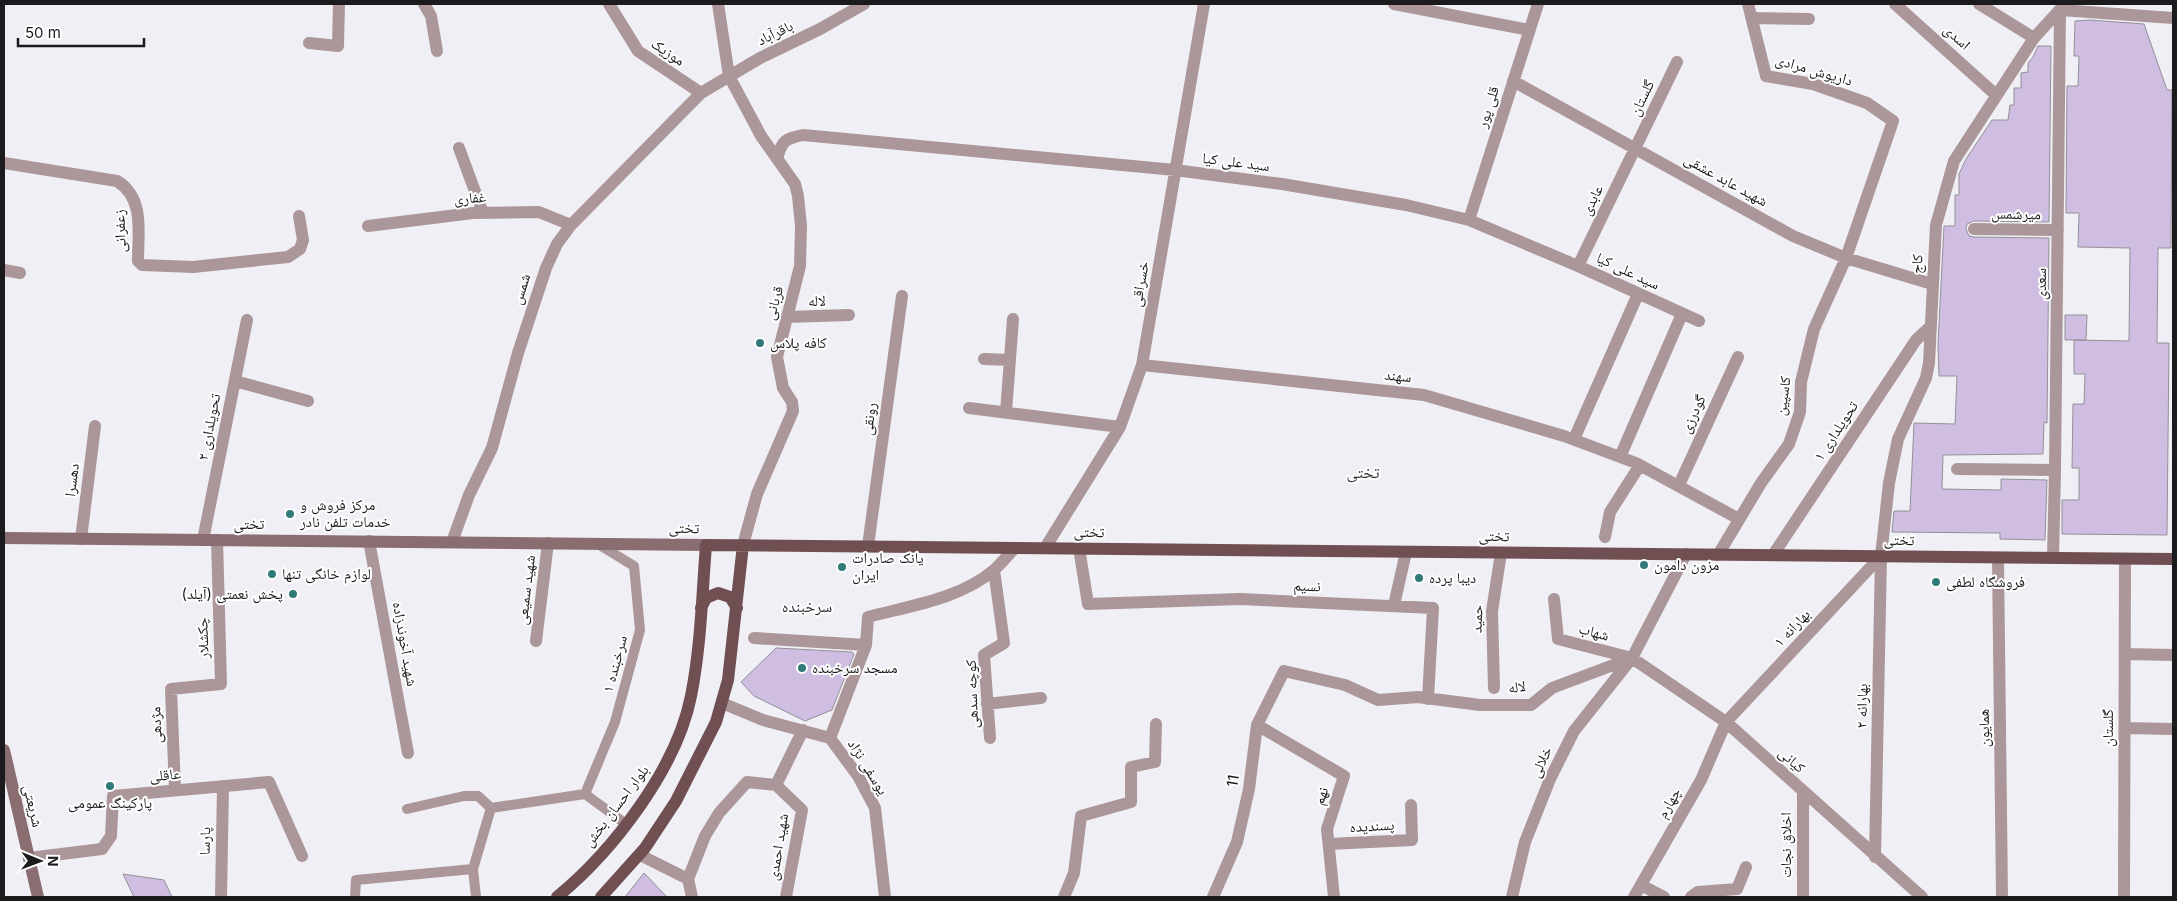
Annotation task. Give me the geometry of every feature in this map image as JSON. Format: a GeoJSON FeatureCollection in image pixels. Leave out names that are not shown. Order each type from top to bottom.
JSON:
{"type":"FeatureCollection","features":[{"type":"Feature","properties":{"kind":"main road","name":"تختی"},"geometry":{"type":"LineString","coordinates":[[4,538],[2173,559]]}},
{"type":"Feature","properties":{"kind":"main road","name":"بلوار احسان بخش"},"geometry":{"type":"LineString","coordinates":[[557,897],[589,867],[626,824],[656,784],[674,749],[684,722],[694,680],[706,545]]}},
{"type":"Feature","properties":{"kind":"main road"},"geometry":{"type":"LineString","coordinates":[[602,897],[640,855],[676,802],[704,749],[722,703],[728,680],[743,545]]}},
{"type":"Feature","properties":{"kind":"main road"},"geometry":{"type":"LineString","coordinates":[[700,609],[706,598],[718,593],[730,597],[737,608]]}},
{"type":"Feature","properties":{"kind":"main road","name":"شریعتی"},"geometry":{"type":"LineString","coordinates":[[4,750],[38,897]]}},
{"type":"Feature","properties":{"kind":"street"},"geometry":{"type":"LineString","coordinates":[[309,43],[338,46],[339,4]]}},
{"type":"Feature","properties":{"kind":"street"},"geometry":{"type":"LineString","coordinates":[[424,4],[431,16],[437,50]]}},
{"type":"Feature","properties":{"kind":"street","name":"موزیک"},"geometry":{"type":"LineString","coordinates":[[609,4],[638,51],[701,93]]}},
{"type":"Feature","properties":{"kind":"street","name":"قربانی"},"geometry":{"type":"LineString","coordinates":[[718,4],[729,76],[761,136],[794,184],[798,196],[801,226],[798,277],[777,357],[783,388],[792,402],[793,411],[757,494],[743,545]]}},
{"type":"Feature","properties":{"kind":"street","name":"باقرآباد"},"geometry":{"type":"LineString","coordinates":[[701,93],[760,58],[820,29],[864,4]]}},
{"type":"Feature","properties":{"kind":"street","name":"خسراقی"},"geometry":{"type":"LineString","coordinates":[[1046,548],[1120,427],[1142,365],[1204,4]]}},
{"type":"Feature","properties":{"kind":"street"},"geometry":{"type":"LineString","coordinates":[[1394,4],[1529,30]]}},
{"type":"Feature","properties":{"kind":"street","name":"قلی پور"},"geometry":{"type":"LineString","coordinates":[[1469,220],[1538,4]]}},
{"type":"Feature","properties":{"kind":"street","name":"داریوش مرادی"},"geometry":{"type":"LineString","coordinates":[[1748,4],[1766,76],[1813,84],[1867,103],[1893,121],[1846,258]]}},
{"type":"Feature","properties":{"kind":"street","name":"اسدی"},"geometry":{"type":"LineString","coordinates":[[1895,4],[1996,95]]}},
{"type":"Feature","properties":{"kind":"street"},"geometry":{"type":"LineString","coordinates":[[1979,4],[2034,38]]}},
{"type":"Feature","properties":{"kind":"street"},"geometry":{"type":"LineString","coordinates":[[2062,7],[2173,18]]}},
{"type":"Feature","properties":{"kind":"street","name":"کاج"},"geometry":{"type":"LineString","coordinates":[[1881,556],[1889,483],[1898,439],[1926,378],[1929,363],[1936,225],[1954,161],[2034,38],[2062,7]]}},
{"type":"Feature","properties":{"kind":"street","name":"سعدی"},"geometry":{"type":"LineString","coordinates":[[2052,558],[2056,470],[2062,7]]}},
{"type":"Feature","properties":{"kind":"street"},"geometry":{"type":"LineString","coordinates":[[1752,18],[1809,19]]}},
{"type":"Feature","properties":{"kind":"street","name":"گلستان"},"geometry":{"type":"LineString","coordinates":[[1636,149],[1677,62]]}},
{"type":"Feature","properties":{"kind":"street","name":"شهید عابد عشقی"},"geometry":{"type":"LineString","coordinates":[[1513,81],[1793,236],[1846,258],[1932,284]]}},
{"type":"Feature","properties":{"kind":"street","name":"شمس"},"geometry":{"type":"LineString","coordinates":[[452,542],[469,495],[492,448],[518,353],[546,268],[557,244],[571,225],[701,93]]}},
{"type":"Feature","properties":{"kind":"street","name":"سید علی کیا"},"geometry":{"type":"LineString","coordinates":[[777,159],[781,146],[788,138],[803,135],[1175,170],[1282,184],[1406,205],[1469,220],[1578,266],[1699,321]]}},
{"type":"Feature","properties":{"kind":"street"},"geometry":{"type":"LineString","coordinates":[[459,148],[483,213]]}},
{"type":"Feature","properties":{"kind":"street","name":"عابدی"},"geometry":{"type":"LineString","coordinates":[[1578,266],[1636,149]]}},
{"type":"Feature","properties":{"kind":"street","name":"زعفرانی"},"geometry":{"type":"LineString","coordinates":[[4,164],[117,181],[124,184],[137,203],[138,261],[142,265],[193,267],[288,257],[300,250],[303,240],[299,216]]}},
{"type":"Feature","properties":{"kind":"street","name":"غفاری"},"geometry":{"type":"LineString","coordinates":[[368,226],[483,213],[539,212],[571,225]]}},
{"type":"Feature","properties":{"kind":"street","name":"میرشمس"},"geometry":{"type":"LineString","coordinates":[[1974,229],[2058,230]]}},
{"type":"Feature","properties":{"kind":"street","name":"کاسپین"},"geometry":{"type":"LineString","coordinates":[[1718,555],[1761,483],[1789,444],[1800,412],[1801,382],[1814,328],[1846,258]]}},
{"type":"Feature","properties":{"kind":"street"},"geometry":{"type":"LineString","coordinates":[[4,270],[20,273]]}},
{"type":"Feature","properties":{"kind":"street"},"geometry":{"type":"LineString","coordinates":[[1574,440],[1638,294]]}},
{"type":"Feature","properties":{"kind":"street","name":"رونقی"},"geometry":{"type":"LineString","coordinates":[[868,546],[902,296]]}},
{"type":"Feature","properties":{"kind":"street"},"geometry":{"type":"LineString","coordinates":[[1620,457],[1682,314]]}},
{"type":"Feature","properties":{"kind":"street","name":"لاله"},"geometry":{"type":"LineString","coordinates":[[786,317],[849,316]]}},
{"type":"Feature","properties":{"kind":"street"},"geometry":{"type":"LineString","coordinates":[[1006,412],[1013,319]]}},
{"type":"Feature","properties":{"kind":"street","name":"تحویلداری ۲"},"geometry":{"type":"LineString","coordinates":[[203,540],[247,320]]}},
{"type":"Feature","properties":{"kind":"street","name":"تحویلداری ۱"},"geometry":{"type":"LineString","coordinates":[[1773,555],[1916,340],[1930,327]]}},
{"type":"Feature","properties":{"kind":"street","name":"گودرزی"},"geometry":{"type":"LineString","coordinates":[[1678,485],[1738,357]]}},
{"type":"Feature","properties":{"kind":"street"},"geometry":{"type":"LineString","coordinates":[[984,359],[1010,360]]}},
{"type":"Feature","properties":{"kind":"street","name":"سهند"},"geometry":{"type":"LineString","coordinates":[[1142,365],[1424,395],[1574,440],[1620,457],[1640,465],[1739,519]]}},
{"type":"Feature","properties":{"kind":"street"},"geometry":{"type":"LineString","coordinates":[[235,382],[308,401]]}},
{"type":"Feature","properties":{"kind":"street"},"geometry":{"type":"LineString","coordinates":[[969,408],[1120,427]]}},
{"type":"Feature","properties":{"kind":"street","name":"دهسرا"},"geometry":{"type":"LineString","coordinates":[[81,539],[95,426]]}},
{"type":"Feature","properties":{"kind":"street"},"geometry":{"type":"LineString","coordinates":[[1605,536],[1610,512],[1640,465]]}},
{"type":"Feature","properties":{"kind":"street"},"geometry":{"type":"LineString","coordinates":[[1957,469],[2056,470]]}},
{"type":"Feature","properties":{"kind":"street","name":"چکشلار"},"geometry":{"type":"LineString","coordinates":[[171,689],[221,684],[217,540]]}},
{"type":"Feature","properties":{"kind":"street","name":"شهید آخوندزاده"},"geometry":{"type":"LineString","coordinates":[[369,542],[408,753]]}},
{"type":"Feature","properties":{"kind":"street","name":"شهید سمیعی"},"geometry":{"type":"LineString","coordinates":[[536,641],[548,543]]}},
{"type":"Feature","properties":{"kind":"street"},"geometry":{"type":"LineString","coordinates":[[830,738],[866,645],[868,618],[940,598],[976,582],[994,570],[1015,548]]}},
{"type":"Feature","properties":{"kind":"street","name":"نسیم"},"geometry":{"type":"LineString","coordinates":[[1079,548],[1088,604],[1240,599],[1434,608],[1428,698]]}},
{"type":"Feature","properties":{"kind":"street"},"geometry":{"type":"LineString","coordinates":[[1394,605],[1406,552]]}},
{"type":"Feature","properties":{"kind":"street","name":"حمید"},"geometry":{"type":"LineString","coordinates":[[1494,688],[1492,611],[1501,553]]}},
{"type":"Feature","properties":{"kind":"street"},"geometry":{"type":"LineString","coordinates":[[1632,658],[1686,554]]}},
{"type":"Feature","properties":{"kind":"street","name":"بهارانه ۱"},"geometry":{"type":"LineString","coordinates":[[1726,722],[1881,556]]}},
{"type":"Feature","properties":{"kind":"street","name":"بهارانه ۲"},"geometry":{"type":"LineString","coordinates":[[1875,857],[1881,556]]}},
{"type":"Feature","properties":{"kind":"street","name":"همایون"},"geometry":{"type":"LineString","coordinates":[[1998,558],[2002,897]]}},
{"type":"Feature","properties":{"kind":"street","name":"گلستان"},"geometry":{"type":"LineString","coordinates":[[2124,897],[2125,559]]}},
{"type":"Feature","properties":{"kind":"street","name":"کوچه سدهی"},"geometry":{"type":"LineString","coordinates":[[990,738],[984,655],[1004,643],[994,570]]}},
{"type":"Feature","properties":{"kind":"street","name":"شهاب"},"geometry":{"type":"LineString","coordinates":[[1554,599],[1558,639],[1632,658]]}},
{"type":"Feature","properties":{"kind":"street"},"geometry":{"type":"LineString","coordinates":[[754,638],[866,645]]}},
{"type":"Feature","properties":{"kind":"street"},"geometry":{"type":"LineString","coordinates":[[2125,654],[2173,655]]}},
{"type":"Feature","properties":{"kind":"street","name":"لاله"},"geometry":{"type":"LineString","coordinates":[[1284,671],[1345,685],[1378,700],[1418,697],[1480,705],[1531,705],[1552,688],[1632,658]]}},
{"type":"Feature","properties":{"kind":"street","name":"کیانی"},"geometry":{"type":"LineString","coordinates":[[1632,658],[1726,722],[1922,897]]}},
{"type":"Feature","properties":{"kind":"street","name":"خلالی"},"geometry":{"type":"LineString","coordinates":[[1512,897],[1524,842],[1574,731],[1632,658]]}},
{"type":"Feature","properties":{"kind":"street","name":"11"},"geometry":{"type":"LineString","coordinates":[[1213,897],[1236,842],[1249,789],[1257,725],[1284,671]]}},
{"type":"Feature","properties":{"kind":"street","name":"مژدهی"},"geometry":{"type":"LineString","coordinates":[[171,689],[175,790]]}},
{"type":"Feature","properties":{"kind":"street"},"geometry":{"type":"LineString","coordinates":[[987,704],[1041,698]]}},
{"type":"Feature","properties":{"kind":"street","name":"یوسفی نژاد"},"geometry":{"type":"LineString","coordinates":[[722,703],[763,720],[830,738],[858,776],[875,808],[885,897]]}},
{"type":"Feature","properties":{"kind":"street","name":"چهارم"},"geometry":{"type":"LineString","coordinates":[[1634,897],[1701,780],[1726,722]]}},
{"type":"Feature","properties":{"kind":"street"},"geometry":{"type":"LineString","coordinates":[[1064,897],[1074,872],[1081,816],[1130,802],[1131,767],[1155,762],[1156,724]]}},
{"type":"Feature","properties":{"kind":"street","name":"نهم"},"geometry":{"type":"LineString","coordinates":[[1257,725],[1344,776],[1327,829],[1334,897]]}},
{"type":"Feature","properties":{"kind":"street"},"geometry":{"type":"LineString","coordinates":[[2125,728],[2173,729]]}},
{"type":"Feature","properties":{"kind":"street"},"geometry":{"type":"LineString","coordinates":[[692,897],[688,879],[705,836],[719,813],[747,782],[776,785],[803,730]]}},
{"type":"Feature","properties":{"kind":"street","name":"عاقلی"},"geometry":{"type":"LineString","coordinates":[[29,858],[102,849],[111,836],[113,796],[269,782],[302,856]]}},
{"type":"Feature","properties":{"kind":"street","name":"شهید احمدی"},"geometry":{"type":"LineString","coordinates":[[776,785],[802,810],[786,897]]}},
{"type":"Feature","properties":{"kind":"street","name":"پارسا"},"geometry":{"type":"LineString","coordinates":[[220,897],[223,786]]}},
{"type":"Feature","properties":{"kind":"street","name":"اخلاق نجات"},"geometry":{"type":"LineString","coordinates":[[1803,792],[1803,897]]}},
{"type":"Feature","properties":{"kind":"street","name":"پسندیده"},"geometry":{"type":"LineString","coordinates":[[1329,844],[1412,840],[1411,805]]}},
{"type":"Feature","properties":{"kind":"street"},"geometry":{"type":"LineString","coordinates":[[640,855],[688,879]]}},
{"type":"Feature","properties":{"kind":"street"},"geometry":{"type":"LineString","coordinates":[[1691,897],[1698,892],[1737,889],[1746,867]]}},
{"type":"Feature","properties":{"kind":"street"},"geometry":{"type":"LineString","coordinates":[[1641,885],[1664,897]]}},
{"type":"Feature","properties":{"kind":"lane","name":"سرخبنده ۱"},"geometry":{"type":"LineString","coordinates":[[585,794],[615,722],[640,630],[634,566],[598,544]]}},
{"type":"Feature","properties":{"kind":"lane"},"geometry":{"type":"LineString","coordinates":[[491,808],[585,794],[626,824]]}},
{"type":"Feature","properties":{"kind":"lane"},"geometry":{"type":"LineString","coordinates":[[407,809],[464,796],[478,796],[491,808]]}},
{"type":"Feature","properties":{"kind":"lane"},"geometry":{"type":"LineString","coordinates":[[476,897],[474,868],[491,808]]}},
{"type":"Feature","properties":{"kind":"lane"},"geometry":{"type":"LineString","coordinates":[[355,897],[356,880],[474,868]]}},
{"type":"Feature","properties":{"kind":"building"},"geometry":{"type":"Polygon","coordinates":[[[2090,20],[2144,24],[2167,90],[2172,90],[2171,248],[2158,248],[2157,343],[2169,343],[2167,535],[2062,534],[2062,500],[2079,500],[2079,468],[2072,468],[2073,404],[2084,404],[2085,374],[2074,374],[2074,340],[2129,341],[2130,248],[2078,247],[2079,213],[2066,213],[2067,86],[2078,86],[2079,56],[2074,56],[2075,21],[2090,20]]]}},
{"type":"Feature","properties":{"kind":"building"},"geometry":{"type":"Polygon","coordinates":[[[2038,46],[2051,46],[2049,222],[1974,221],[1967,224],[1966,229],[1969,236],[1974,237],[2049,238],[2047,423],[2044,422],[2043,454],[1943,455],[1942,489],[2001,490],[2001,479],[2047,480],[2045,540],[2000,539],[2000,533],[1892,532],[1894,511],[1910,511],[1914,423],[1955,424],[1957,376],[1939,376],[1938,344],[1944,226],[1955,226],[1955,195],[1959,195],[1959,174],[1966,159],[1992,120],[2008,120],[2010,105],[2014,105],[2014,88],[2021,88],[2021,73],[2028,72],[2028,63],[2038,46]]]}},
{"type":"Feature","properties":{"kind":"building"},"geometry":{"type":"Polygon","coordinates":[[[2065,315],[2087,315],[2086,340],[2065,340],[2065,315]]]}},
{"type":"Feature","properties":{"kind":"building","name":"مسجد سرخبنده"},"geometry":{"type":"Polygon","coordinates":[[[776,648],[852,652],[854,654],[832,710],[805,721],[754,696],[741,682],[776,648]]]}},
{"type":"Feature","properties":{"kind":"building"},"geometry":{"type":"Polygon","coordinates":[[[644,873],[667,897],[625,897],[644,873]]]}},
{"type":"Feature","properties":{"kind":"building"},"geometry":{"type":"Polygon","coordinates":[[[123,874],[164,880],[172,897],[134,897],[123,874]]]}},
{"type":"Feature","properties":{"kind":"place","name":"کافه پلاس"},"geometry":{"type":"Point","coordinates":[760,343]}},
{"type":"Feature","properties":{"kind":"place","name":"مرکز فروش و خدمات تلفن نادر"},"geometry":{"type":"Point","coordinates":[290,514]}},
{"type":"Feature","properties":{"kind":"place","name":"مزون دامون"},"geometry":{"type":"Point","coordinates":[1644,565]}},
{"type":"Feature","properties":{"kind":"place","name":"یانک صادرات ایران"},"geometry":{"type":"Point","coordinates":[842,567]}},
{"type":"Feature","properties":{"kind":"place","name":"لوازم خانگی تنها"},"geometry":{"type":"Point","coordinates":[272,574]}},
{"type":"Feature","properties":{"kind":"place","name":"دیبا پرده"},"geometry":{"type":"Point","coordinates":[1419,578]}},
{"type":"Feature","properties":{"kind":"place","name":"فروشگاه لطفی"},"geometry":{"type":"Point","coordinates":[1936,582]}},
{"type":"Feature","properties":{"kind":"place","name":"پخش نعمتی (آیلد)"},"geometry":{"type":"Point","coordinates":[293,594]}},
{"type":"Feature","properties":{"kind":"place","name":"مسجد سرخبنده"},"geometry":{"type":"Point","coordinates":[802,668]}},
{"type":"Feature","properties":{"kind":"place","name":"پارکینگ عمومی"},"geometry":{"type":"Point","coordinates":[110,786]}},
{"type":"Feature","properties":{"kind":"district","name":"تختی"},"geometry":{"type":"Point","coordinates":[1363,472]}},
{"type":"Feature","properties":{"kind":"district","name":"سرخبنده"},"geometry":{"type":"Point","coordinates":[807,606]}}]}
